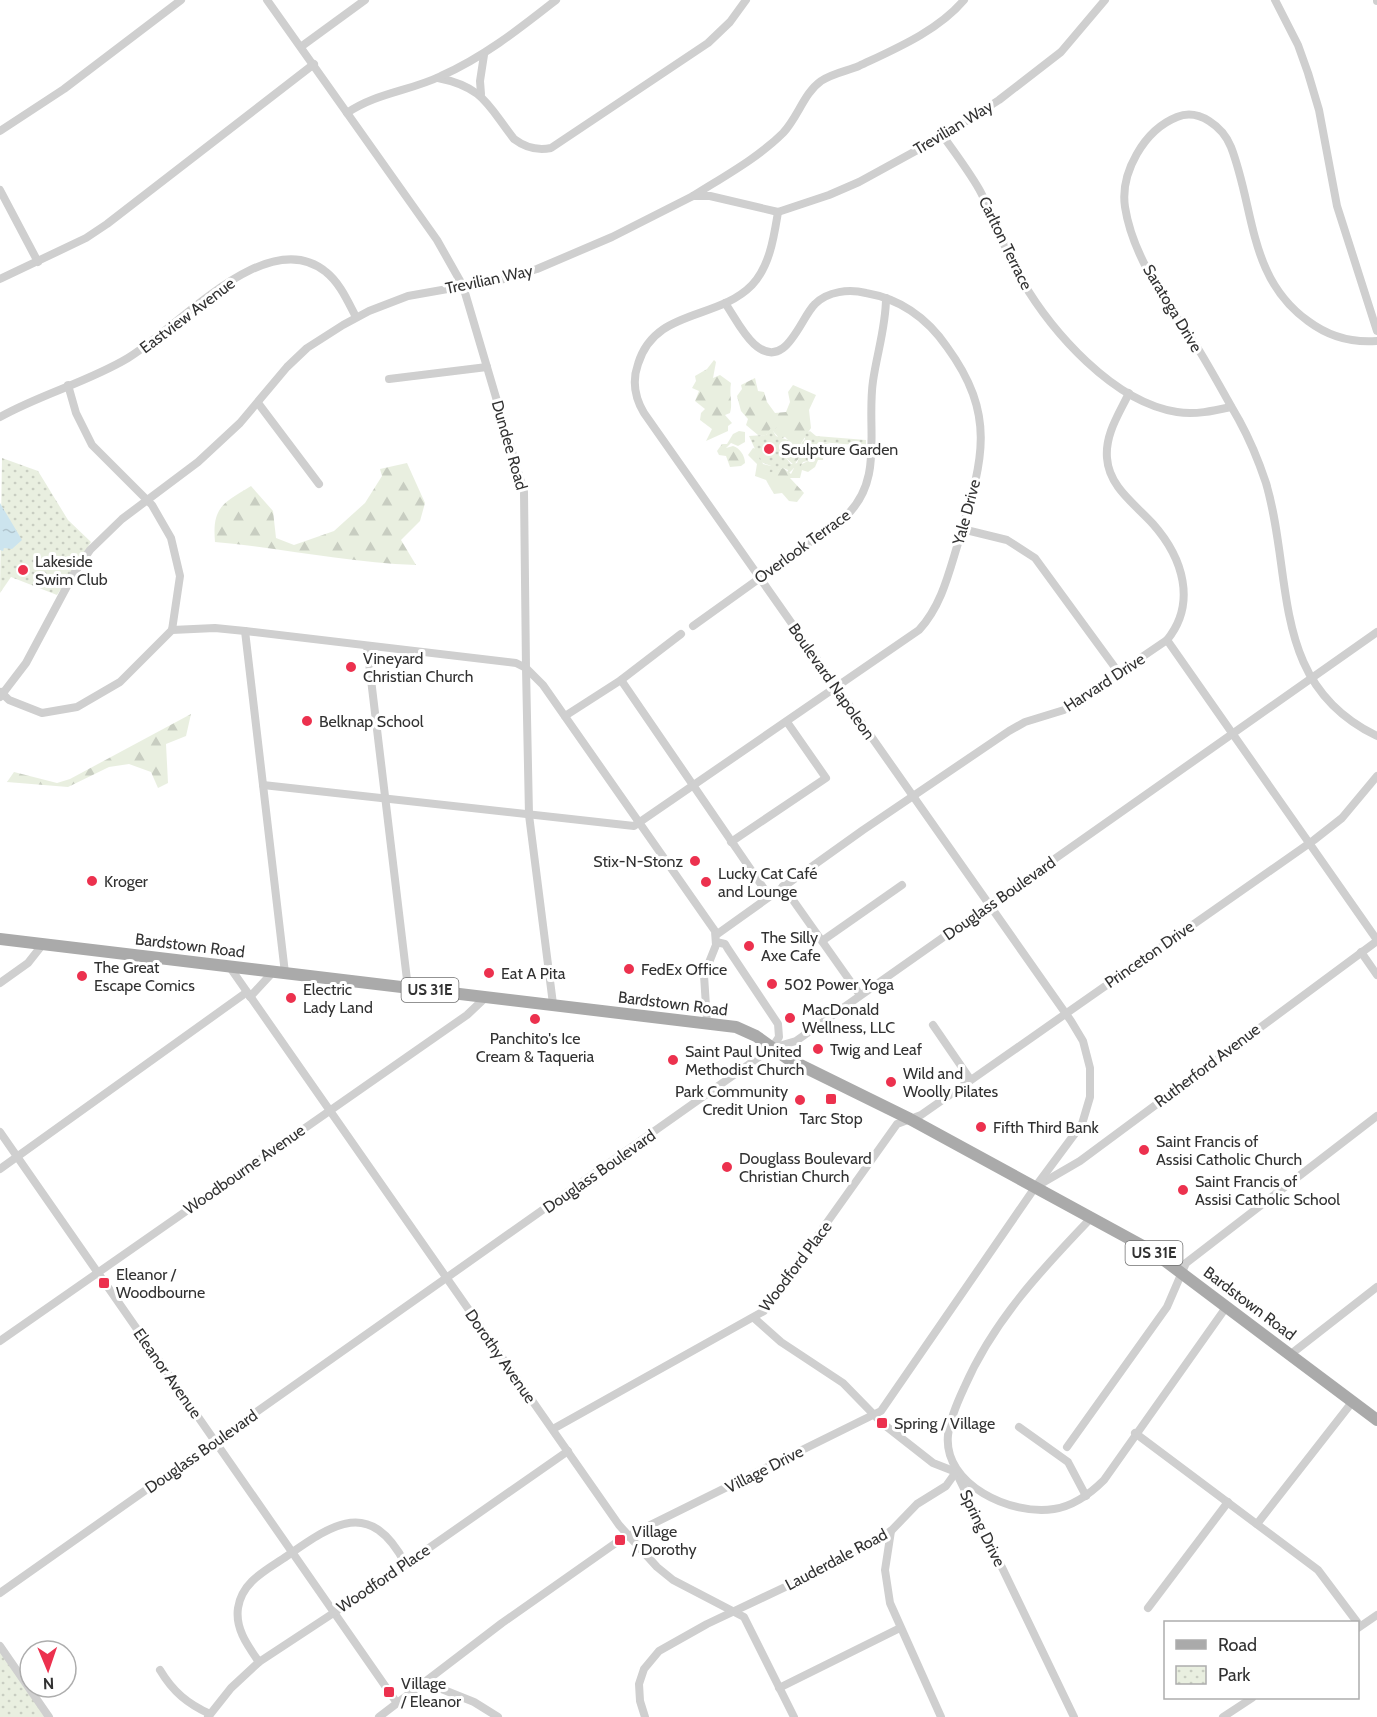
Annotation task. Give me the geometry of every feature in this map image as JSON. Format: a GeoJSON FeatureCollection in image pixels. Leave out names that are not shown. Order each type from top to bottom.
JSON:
{"type":"FeatureCollection","features":[{"type":"Feature","properties":{"kind":"main road","name":"Bardstown Road"},"geometry":{"type":"LineString","coordinates":[[0,939],[736,1027],[756,1036],[788,1059],[910,1119],[1152,1251],[1377,1420]]}},
{"type":"Feature","properties":{"kind":"street"},"geometry":{"type":"LineString","coordinates":[[0,131],[54,96],[181,0]]}},
{"type":"Feature","properties":{"kind":"street","name":"Dundee Road"},"geometry":{"type":"LineString","coordinates":[[267,0],[302,46],[437,240],[463,286],[524,492],[526,668]]}},
{"type":"Feature","properties":{"kind":"street"},"geometry":{"type":"LineString","coordinates":[[302,46],[365,0]]}},
{"type":"Feature","properties":{"kind":"street"},"geometry":{"type":"LineString","coordinates":[[347,113],[389,92],[438,78],[484,55],[556,0]]}},
{"type":"Feature","properties":{"kind":"street"},"geometry":{"type":"LineString","coordinates":[[438,78],[465,85],[481,94],[514,139],[533,149],[551,148],[700,50],[730,22],[746,0]]}},
{"type":"Feature","properties":{"kind":"street","name":"Trevilian Way"},"geometry":{"type":"LineString","coordinates":[[1,694],[26,663],[73,574],[90,550],[122,519],[198,462],[258,403],[287,368],[308,348],[356,317],[408,296],[504,279],[565,258],[693,196],[776,140],[794,120],[812,89],[823,80],[859,66],[915,37],[944,19],[964,0]]}},
{"type":"Feature","properties":{"kind":"street","name":"Trevilian Way"},"geometry":{"type":"LineString","coordinates":[[778,212],[859,182],[943,136],[999,100],[1061,52],[1105,0]]}},
{"type":"Feature","properties":{"kind":"street"},"geometry":{"type":"LineString","coordinates":[[1275,0],[1298,45],[1308,73],[1319,110],[1337,206],[1377,331]]}},
{"type":"Feature","properties":{"kind":"street"},"geometry":{"type":"LineString","coordinates":[[481,94],[480,81],[484,55]]}},
{"type":"Feature","properties":{"kind":"street"},"geometry":{"type":"LineString","coordinates":[[0,279],[86,238],[107,224],[314,64]]}},
{"type":"Feature","properties":{"kind":"street","name":"Saratoga Drive"},"geometry":{"type":"LineString","coordinates":[[1377,341],[1352,340],[1329,334],[1299,315],[1287,303],[1266,274],[1257,251],[1227,139],[1204,118],[1191,114],[1178,116],[1158,130],[1132,162],[1126,180],[1125,208],[1151,274],[1231,407],[1251,445],[1266,485],[1289,615],[1298,651],[1311,678],[1348,718],[1377,736]]}},
{"type":"Feature","properties":{"kind":"street","name":"Carlton Terrace"},"geometry":{"type":"LineString","coordinates":[[943,136],[978,188],[1002,243],[1040,308],[1081,356],[1129,393],[1152,405],[1178,413],[1203,412],[1231,407]]}},
{"type":"Feature","properties":{"kind":"street"},"geometry":{"type":"LineString","coordinates":[[0,190],[38,262]]}},
{"type":"Feature","properties":{"kind":"street"},"geometry":{"type":"LineString","coordinates":[[693,196],[710,196],[778,212]]}},
{"type":"Feature","properties":{"kind":"street","name":"Boulevard Napoleon"},"geometry":{"type":"LineString","coordinates":[[778,212],[772,245],[762,270],[752,285],[725,303],[676,320],[654,336],[637,365],[635,391],[644,413],[1065,1012],[1087,1051],[1090,1068],[1090,1097],[1078,1131],[1036,1186]]}},
{"type":"Feature","properties":{"kind":"street","name":"Eastview Avenue"},"geometry":{"type":"LineString","coordinates":[[0,417],[129,358],[234,279],[272,261],[294,259],[319,266],[338,285],[356,317]]}},
{"type":"Feature","properties":{"kind":"street","name":"Yale Drive"},"geometry":{"type":"LineString","coordinates":[[641,823],[919,630],[931,616],[944,588],[975,482],[981,440],[980,413],[974,390],[966,374],[935,330],[914,312],[886,298],[854,291],[825,296],[809,309],[790,343],[773,351],[760,348],[752,342],[725,303]]}},
{"type":"Feature","properties":{"kind":"street","name":"Overlook Terrace"},"geometry":{"type":"LineString","coordinates":[[693,626],[845,517],[866,489],[872,458],[873,384],[883,330],[886,298]]}},
{"type":"Feature","properties":{"kind":"street"},"geometry":{"type":"LineString","coordinates":[[389,379],[487,367]]}},
{"type":"Feature","properties":{"kind":"street"},"geometry":{"type":"LineString","coordinates":[[1,694],[9,700],[42,712],[77,708],[120,682],[172,630],[180,576],[171,538],[147,500],[110,466],[92,445],[76,413],[68,386]]}},
{"type":"Feature","properties":{"kind":"street","name":"Harvard Drive"},"geometry":{"type":"LineString","coordinates":[[716,936],[783,886],[1009,731],[1025,722],[1064,710],[1167,640],[1183,611],[1182,577],[1164,538],[1116,485],[1107,458],[1110,433],[1129,393]]}},
{"type":"Feature","properties":{"kind":"street"},"geometry":{"type":"LineString","coordinates":[[258,403],[320,484]]}},
{"type":"Feature","properties":{"kind":"street"},"geometry":{"type":"LineString","coordinates":[[962,529],[1007,540],[1035,558],[1119,672]]}},
{"type":"Feature","properties":{"kind":"street"},"geometry":{"type":"LineString","coordinates":[[172,630],[214,628],[245,631],[516,663],[526,668],[543,685],[641,823],[778,1024],[779,1037],[772,1048]]}},
{"type":"Feature","properties":{"kind":"street"},"geometry":{"type":"LineString","coordinates":[[0,1170],[279,972],[263,785],[245,631]]}},
{"type":"Feature","properties":{"kind":"street","name":"Douglass Boulevard"},"geometry":{"type":"LineString","coordinates":[[0,1593],[772,1048],[796,1041],[1377,632]]}},
{"type":"Feature","properties":{"kind":"street"},"geometry":{"type":"LineString","coordinates":[[565,716],[621,680],[681,634]]}},
{"type":"Feature","properties":{"kind":"street"},"geometry":{"type":"LineString","coordinates":[[1167,640],[1377,940]]}},
{"type":"Feature","properties":{"kind":"street"},"geometry":{"type":"LineString","coordinates":[[367,646],[408,988]]}},
{"type":"Feature","properties":{"kind":"street"},"geometry":{"type":"LineString","coordinates":[[526,668],[529,815],[553,1004]]}},
{"type":"Feature","properties":{"kind":"street"},"geometry":{"type":"LineString","coordinates":[[621,680],[769,896]]}},
{"type":"Feature","properties":{"kind":"street"},"geometry":{"type":"LineString","coordinates":[[731,842],[826,778],[788,722]]}},
{"type":"Feature","properties":{"kind":"street","name":"Princeton Drive"},"geometry":{"type":"LineString","coordinates":[[910,1119],[921,1115],[1308,844],[1342,818],[1377,776]]}},
{"type":"Feature","properties":{"kind":"street"},"geometry":{"type":"LineString","coordinates":[[263,785],[625,827],[641,823]]}},
{"type":"Feature","properties":{"kind":"street"},"geometry":{"type":"LineString","coordinates":[[822,941],[902,885]]}},
{"type":"Feature","properties":{"kind":"street"},"geometry":{"type":"LineString","coordinates":[[783,886],[860,995]]}},
{"type":"Feature","properties":{"kind":"street"},"geometry":{"type":"LineString","coordinates":[[706,1022],[704,975],[716,936]]}},
{"type":"Feature","properties":{"kind":"street","name":"Rutherford Avenue"},"geometry":{"type":"LineString","coordinates":[[1036,1186],[1047,1182],[1080,1161],[1377,940]]}},
{"type":"Feature","properties":{"kind":"street"},"geometry":{"type":"LineString","coordinates":[[0,983],[28,963],[43,944]]}},
{"type":"Feature","properties":{"kind":"street"},"geometry":{"type":"LineString","coordinates":[[1361,952],[1377,975]]}},
{"type":"Feature","properties":{"kind":"street","name":"Dorothy Avenue"},"geometry":{"type":"LineString","coordinates":[[229,966],[628,1536],[673,1580],[691,1591],[735,1610]]}},
{"type":"Feature","properties":{"kind":"street","name":"Woodbourne Avenue"},"geometry":{"type":"LineString","coordinates":[[0,1341],[466,1015],[487,996]]}},
{"type":"Feature","properties":{"kind":"street"},"geometry":{"type":"LineString","coordinates":[[933,1025],[970,1079]]}},
{"type":"Feature","properties":{"kind":"street"},"geometry":{"type":"LineString","coordinates":[[1067,1447],[1167,1307],[1186,1263],[1377,1116]]}},
{"type":"Feature","properties":{"kind":"street","name":"Woodford Place"},"geometry":{"type":"LineString","coordinates":[[553,1429],[764,1311],[896,1126],[910,1119]]}},
{"type":"Feature","properties":{"kind":"street","name":"Eleanor Avenue"},"geometry":{"type":"LineString","coordinates":[[0,1132],[397,1703]]}},
{"type":"Feature","properties":{"kind":"street","name":"Village Drive"},"geometry":{"type":"LineString","coordinates":[[379,1717],[502,1623],[628,1536],[884,1407],[1036,1186]]}},
{"type":"Feature","properties":{"kind":"street"},"geometry":{"type":"LineString","coordinates":[[1092,1217],[1029,1285],[999,1322],[982,1350],[953,1414],[948,1446],[950,1458],[956,1472],[980,1491],[1019,1508],[1053,1509],[1070,1505],[1086,1496],[1104,1480],[1227,1306]]}},
{"type":"Feature","properties":{"kind":"street"},"geometry":{"type":"LineString","coordinates":[[1291,1354],[1377,1287]]}},
{"type":"Feature","properties":{"kind":"street","name":"Spring Drive"},"geometry":{"type":"LineString","coordinates":[[754,1318],[781,1342],[843,1383],[872,1414],[933,1463],[956,1472],[1074,1717]]}},
{"type":"Feature","properties":{"kind":"street"},"geometry":{"type":"LineString","coordinates":[[1257,1524],[1353,1401]]}},
{"type":"Feature","properties":{"kind":"street"},"geometry":{"type":"LineString","coordinates":[[1019,1427],[1068,1462],[1086,1496]]}},
{"type":"Feature","properties":{"kind":"street"},"geometry":{"type":"LineString","coordinates":[[1136,1433],[1326,1578],[1355,1621]]}},
{"type":"Feature","properties":{"kind":"street","name":"Woodford Place"},"geometry":{"type":"LineString","coordinates":[[209,1715],[231,1688],[259,1662],[373,1587],[568,1451]]}},
{"type":"Feature","properties":{"kind":"street","name":"Lauderdale Road"},"geometry":{"type":"LineString","coordinates":[[645,1717],[640,1701],[639,1684],[649,1661],[659,1651],[735,1610],[836,1563],[891,1531],[917,1504],[946,1486],[956,1472]]}},
{"type":"Feature","properties":{"kind":"street"},"geometry":{"type":"LineString","coordinates":[[1148,1608],[1228,1502]]}},
{"type":"Feature","properties":{"kind":"street"},"geometry":{"type":"LineString","coordinates":[[259,1662],[241,1632],[238,1618],[240,1599],[256,1578],[293,1552],[332,1526],[356,1521],[369,1524],[387,1536],[405,1563]]}},
{"type":"Feature","properties":{"kind":"street"},"geometry":{"type":"LineString","coordinates":[[891,1531],[885,1570],[886,1585],[900,1628],[941,1717]]}},
{"type":"Feature","properties":{"kind":"street"},"geometry":{"type":"LineString","coordinates":[[735,1610],[744,1617],[794,1717]]}},
{"type":"Feature","properties":{"kind":"street"},"geometry":{"type":"LineString","coordinates":[[1359,1624],[1377,1615]]}},
{"type":"Feature","properties":{"kind":"street"},"geometry":{"type":"LineString","coordinates":[[779,1688],[900,1628]]}},
{"type":"Feature","properties":{"kind":"street"},"geometry":{"type":"LineString","coordinates":[[0,1646],[49,1717]]}},
{"type":"Feature","properties":{"kind":"street"},"geometry":{"type":"LineString","coordinates":[[160,1671],[169,1685],[189,1704],[209,1715]]}},
{"type":"Feature","properties":{"kind":"street"},"geometry":{"type":"LineString","coordinates":[[424,1682],[474,1702],[498,1717]]}},
{"type":"Feature","properties":{"kind":"street"},"geometry":{"type":"LineString","coordinates":[[1223,1717],[1250,1699]]}},
{"type":"Feature","properties":{"kind":"green space"},"geometry":{"type":"Polygon","coordinates":[[[714,360],[716,362],[713,378],[720,375],[731,383],[731,410],[725,415],[732,423],[728,426],[728,431],[706,441],[712,429],[700,420],[701,413],[705,409],[695,401],[699,391],[692,388],[696,381],[695,376],[707,369],[714,360]]]}},
{"type":"Feature","properties":{"kind":"green space"},"geometry":{"type":"Polygon","coordinates":[[[755,378],[758,391],[764,392],[767,402],[775,413],[786,412],[790,402],[788,392],[793,385],[816,395],[809,410],[811,428],[800,445],[799,458],[794,465],[786,458],[788,440],[785,437],[780,439],[771,429],[766,435],[758,435],[746,425],[748,419],[741,411],[737,396],[742,389],[741,385],[755,378]]]}},
{"type":"Feature","properties":{"kind":"green space"},"geometry":{"type":"Polygon","coordinates":[[[775,422],[778,426],[773,431],[776,436],[788,440],[786,458],[791,464],[797,463],[805,434],[810,431],[816,436],[866,440],[866,446],[821,442],[816,446],[813,460],[803,462],[799,469],[794,468],[787,475],[788,470],[783,468],[769,473],[771,466],[761,462],[749,436],[766,435],[775,422]]]}},
{"type":"Feature","properties":{"kind":"green space"},"geometry":{"type":"Polygon","coordinates":[[[739,431],[745,432],[745,442],[738,446],[731,443],[726,448],[733,446],[738,449],[745,463],[741,466],[730,467],[726,456],[719,455],[717,451],[722,444],[727,444],[733,434],[739,431]]]}},
{"type":"Feature","properties":{"kind":"green space"},"geometry":{"type":"Polygon","coordinates":[[[821,442],[830,443],[822,445],[823,460],[818,460],[815,467],[808,472],[802,470],[800,478],[790,478],[804,493],[797,502],[789,501],[782,493],[774,494],[766,480],[755,476],[757,464],[748,455],[753,448],[757,449],[763,464],[771,466],[772,471],[783,468],[791,474],[794,468],[814,458],[816,446],[821,442]]]}},
{"type":"Feature","properties":{"kind":"green space"},"geometry":{"type":"Polygon","coordinates":[[[2,458],[38,471],[68,520],[91,542],[57,595],[11,577],[0,593],[2,458]]]}},
{"type":"Feature","properties":{"kind":"green space"},"geometry":{"type":"Polygon","coordinates":[[[407,463],[425,503],[420,521],[401,540],[416,565],[391,564],[215,542],[215,521],[221,507],[251,486],[273,511],[276,538],[294,545],[334,531],[365,503],[382,476],[380,469],[407,463]]]}},
{"type":"Feature","properties":{"kind":"green space"},"geometry":{"type":"Polygon","coordinates":[[[191,714],[186,736],[166,744],[168,783],[158,788],[151,772],[129,764],[109,767],[68,787],[7,782],[14,772],[57,783],[70,779],[191,714]]]}},
{"type":"Feature","properties":{"kind":"green space"},"geometry":{"type":"Polygon","coordinates":[[[0,1650],[18,1676],[18,1699],[34,1699],[46,1717],[0,1717],[0,1650]]]}},
{"type":"Feature","properties":{"kind":"water"},"geometry":{"type":"Polygon","coordinates":[[[0,503],[22,540],[12,549],[4,548],[3,551],[0,550],[0,503]]]}},
{"type":"Feature","properties":{"kind":"place","name":"Sculpture Garden"},"geometry":{"type":"Point","coordinates":[769,449]}},
{"type":"Feature","properties":{"kind":"place","name":"Lakeside Swim Club"},"geometry":{"type":"Point","coordinates":[23,570]}},
{"type":"Feature","properties":{"kind":"place","name":"Vineyard Christian Church"},"geometry":{"type":"Point","coordinates":[351,667]}},
{"type":"Feature","properties":{"kind":"place","name":"Belknap School"},"geometry":{"type":"Point","coordinates":[307,721]}},
{"type":"Feature","properties":{"kind":"place","name":"Stix-N-Stonz"},"geometry":{"type":"Point","coordinates":[695,861]}},
{"type":"Feature","properties":{"kind":"place","name":"Kroger"},"geometry":{"type":"Point","coordinates":[92,881]}},
{"type":"Feature","properties":{"kind":"place","name":"Lucky Cat Café and Lounge"},"geometry":{"type":"Point","coordinates":[706,882]}},
{"type":"Feature","properties":{"kind":"place","name":"The Silly Axe Cafe"},"geometry":{"type":"Point","coordinates":[749,946]}},
{"type":"Feature","properties":{"kind":"place","name":"FedEx Office"},"geometry":{"type":"Point","coordinates":[629,969]}},
{"type":"Feature","properties":{"kind":"place","name":"Eat A Pita"},"geometry":{"type":"Point","coordinates":[489,973]}},
{"type":"Feature","properties":{"kind":"place","name":"The Great Escape Comics"},"geometry":{"type":"Point","coordinates":[82,976]}},
{"type":"Feature","properties":{"kind":"place","name":"502 Power Yoga"},"geometry":{"type":"Point","coordinates":[772,984]}},
{"type":"Feature","properties":{"kind":"place","name":"Electric Lady Land"},"geometry":{"type":"Point","coordinates":[291,998]}},
{"type":"Feature","properties":{"kind":"place","name":"MacDonald Wellness, LLC"},"geometry":{"type":"Point","coordinates":[790,1018]}},
{"type":"Feature","properties":{"kind":"place","name":"Panchito's Ice Cream & Taqueria"},"geometry":{"type":"Point","coordinates":[535,1019]}},
{"type":"Feature","properties":{"kind":"place","name":"Twig and Leaf"},"geometry":{"type":"Point","coordinates":[818,1049]}},
{"type":"Feature","properties":{"kind":"place","name":"Saint Paul United Methodist Church"},"geometry":{"type":"Point","coordinates":[673,1060]}},
{"type":"Feature","properties":{"kind":"place","name":"Wild and Woolly Pilates"},"geometry":{"type":"Point","coordinates":[891,1082]}},
{"type":"Feature","properties":{"kind":"place","name":"Tarc Stop"},"geometry":{"type":"Point","coordinates":[831,1099]}},
{"type":"Feature","properties":{"kind":"place","name":"Park Community Credit Union"},"geometry":{"type":"Point","coordinates":[800,1100]}},
{"type":"Feature","properties":{"kind":"place","name":"Fifth Third Bank"},"geometry":{"type":"Point","coordinates":[981,1127]}},
{"type":"Feature","properties":{"kind":"place","name":"Saint Francis of Assisi Catholic Church"},"geometry":{"type":"Point","coordinates":[1144,1150]}},
{"type":"Feature","properties":{"kind":"place","name":"Douglass Boulevard Christian Church"},"geometry":{"type":"Point","coordinates":[727,1167]}},
{"type":"Feature","properties":{"kind":"place","name":"Saint Francis of Assisi Catholic School"},"geometry":{"type":"Point","coordinates":[1183,1190]}},
{"type":"Feature","properties":{"kind":"place","name":"Eleanor / Woodbourne"},"geometry":{"type":"Point","coordinates":[104,1283]}},
{"type":"Feature","properties":{"kind":"place","name":"Spring / Village"},"geometry":{"type":"Point","coordinates":[882,1423]}},
{"type":"Feature","properties":{"kind":"place","name":"Village / Dorothy"},"geometry":{"type":"Point","coordinates":[620,1540]}},
{"type":"Feature","properties":{"kind":"place","name":"Village / Eleanor"},"geometry":{"type":"Point","coordinates":[389,1692]}}]}
